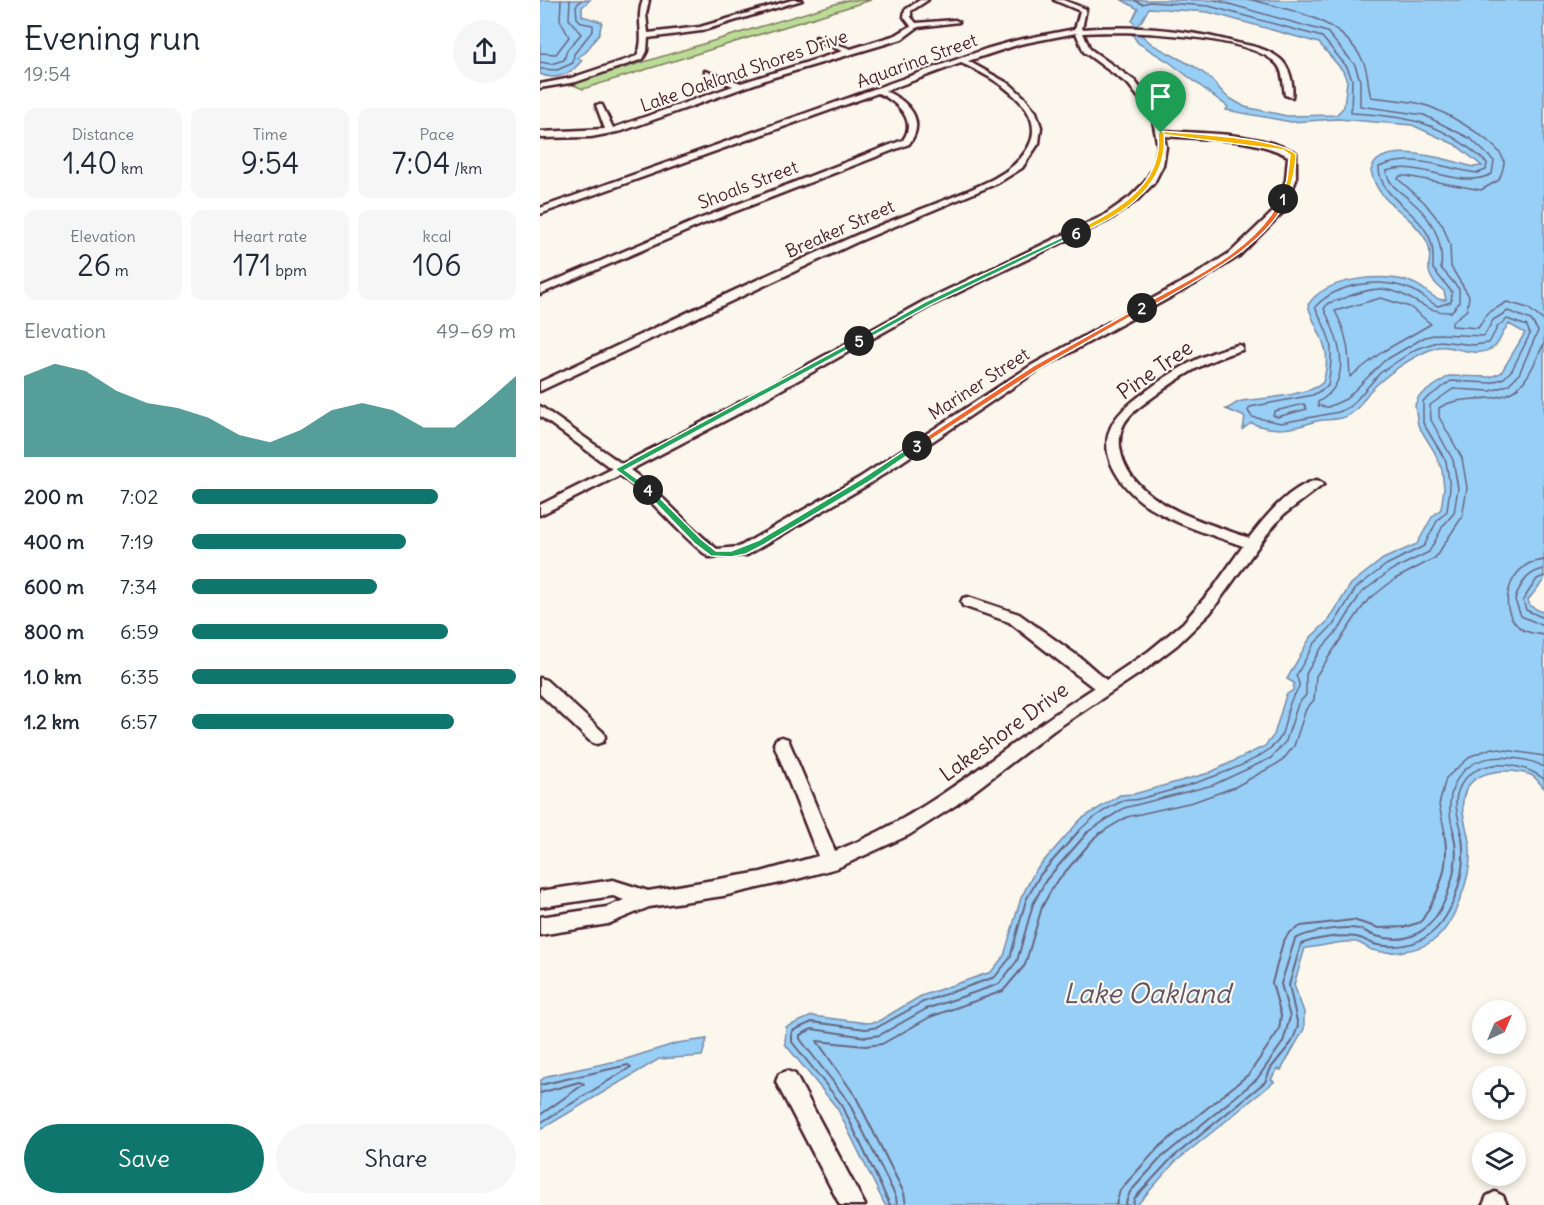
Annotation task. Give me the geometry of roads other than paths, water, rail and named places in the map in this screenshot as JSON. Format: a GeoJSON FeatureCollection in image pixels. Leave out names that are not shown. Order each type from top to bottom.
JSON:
{"type":"FeatureCollection","features":[{"type":"Feature","properties":{"kind":"street"},"geometry":{"type":"LineString","coordinates":[[540,86],[573,80],[637,59],[643,54],[645,45],[642,18],[646,0]]}},
{"type":"Feature","properties":{"kind":"street"},"geometry":{"type":"LineString","coordinates":[[643,36],[701,29],[799,0]]}},
{"type":"Feature","properties":{"kind":"street"},"geometry":{"type":"LineString","coordinates":[[925,0],[908,10],[907,17],[914,25],[955,22]]}},
{"type":"Feature","properties":{"kind":"street"},"geometry":{"type":"LineString","coordinates":[[540,511],[730,412],[928,303],[1106,218],[1133,199],[1149,183],[1159,165],[1162,147],[1161,133],[1155,114],[1137,89],[1087,50],[1078,30],[1085,14],[1084,10],[1057,0]]}},
{"type":"Feature","properties":{"kind":"street","name":"Lake Oakland Shores Drive"},"geometry":{"type":"LineString","coordinates":[[540,135],[610,131],[741,86],[906,34],[913,29],[914,25]]}},
{"type":"Feature","properties":{"kind":"street","name":"Aquarina Street"},"geometry":{"type":"LineString","coordinates":[[540,211],[702,151],[1034,36],[1078,30],[1155,30],[1254,49],[1272,57],[1283,66],[1289,95]]}},
{"type":"Feature","properties":{"kind":"street"},"geometry":{"type":"LineString","coordinates":[[819,39],[849,51]]}},
{"type":"Feature","properties":{"kind":"street","name":"Breaker Street"},"geometry":{"type":"LineString","coordinates":[[540,387],[853,240],[974,190],[1014,170],[1026,159],[1037,136],[1030,110],[1017,92],[1001,79],[962,61]]}},
{"type":"Feature","properties":{"kind":"street"},"geometry":{"type":"LineString","coordinates":[[708,73],[741,86]]}},
{"type":"Feature","properties":{"kind":"street","name":"Shoals Street"},"geometry":{"type":"LineString","coordinates":[[540,291],[700,222],[906,142],[913,130],[910,116],[899,102],[879,91]]}},
{"type":"Feature","properties":{"kind":"street"},"geometry":{"type":"LineString","coordinates":[[599,107],[610,131]]}},
{"type":"Feature","properties":{"kind":"street","name":"Mariner Street"},"geometry":{"type":"LineString","coordinates":[[619,469],[641,484],[697,541],[714,554],[742,552],[864,481],[1036,367],[1216,267],[1235,254],[1278,212],[1290,180],[1293,154],[1285,149],[1263,144],[1161,133]]}},
{"type":"Feature","properties":{"kind":"street","name":"Pine Tree"},"geometry":{"type":"LineString","coordinates":[[1238,348],[1212,354],[1133,407],[1121,418],[1115,431],[1114,455],[1130,483],[1156,505],[1252,544]]}},
{"type":"Feature","properties":{"kind":"street"},"geometry":{"type":"LineString","coordinates":[[540,410],[619,469]]}},
{"type":"Feature","properties":{"kind":"street","name":"Lakeshore Drive"},"geometry":{"type":"LineString","coordinates":[[540,926],[608,915],[648,899],[747,884],[830,862],[888,837],[934,810],[1047,726],[1160,653],[1191,624],[1252,544],[1286,504],[1317,484]]}},
{"type":"Feature","properties":{"kind":"street"},"geometry":{"type":"LineString","coordinates":[[968,602],[1014,618],[1076,663],[1105,688]]}},
{"type":"Feature","properties":{"kind":"street"},"geometry":{"type":"LineString","coordinates":[[540,684],[597,737]]}},
{"type":"Feature","properties":{"kind":"street"},"geometry":{"type":"LineString","coordinates":[[782,744],[830,862]]}},
{"type":"Feature","properties":{"kind":"street","name":"Lakeshore Drive"},"geometry":{"type":"LineString","coordinates":[[540,899],[613,888],[648,899]]}},
{"type":"Feature","properties":{"kind":"street"},"geometry":{"type":"LineString","coordinates":[[787,1082],[853,1205]]}},
{"type":"Feature","properties":{"kind":"water"},"geometry":{"type":"Polygon","coordinates":[[[540,0],[590,0],[582,7],[582,16],[602,22],[599,34],[586,52],[577,58],[582,60],[578,65],[558,77],[540,74],[540,0]]]}},
{"type":"Feature","properties":{"kind":"water","name":"Lake Oakland"},"geometry":{"type":"Polygon","coordinates":[[[1122,0],[1544,0],[1544,580],[1528,600],[1530,606],[1544,613],[1544,788],[1533,776],[1513,771],[1483,775],[1468,786],[1464,795],[1463,815],[1470,849],[1468,872],[1461,898],[1449,923],[1434,940],[1421,947],[1396,952],[1372,950],[1350,942],[1305,948],[1294,985],[1304,1012],[1304,1029],[1281,1070],[1278,1069],[1271,1079],[1274,1082],[1174,1163],[1137,1205],[885,1205],[837,1108],[785,1044],[786,1027],[812,1016],[867,1023],[877,1022],[921,996],[991,972],[1004,956],[1021,898],[1035,871],[1081,819],[1120,795],[1134,794],[1209,773],[1265,746],[1274,735],[1286,695],[1293,690],[1294,683],[1287,679],[1310,638],[1329,620],[1351,584],[1383,559],[1417,544],[1432,517],[1441,509],[1444,488],[1442,470],[1434,451],[1418,425],[1415,405],[1419,396],[1449,376],[1490,377],[1501,373],[1525,333],[1509,324],[1496,345],[1487,351],[1471,352],[1441,347],[1426,351],[1384,378],[1370,391],[1356,410],[1344,417],[1282,429],[1267,428],[1251,423],[1243,429],[1245,417],[1226,409],[1242,401],[1285,396],[1308,390],[1323,382],[1327,359],[1323,342],[1308,305],[1328,288],[1356,279],[1387,278],[1413,283],[1433,296],[1446,300],[1444,291],[1431,277],[1430,252],[1425,238],[1410,220],[1387,200],[1375,183],[1371,171],[1376,161],[1387,155],[1401,153],[1433,156],[1473,167],[1482,166],[1456,145],[1412,125],[1338,119],[1291,122],[1226,110],[1228,107],[1169,62],[1138,43],[1132,34],[1139,33],[1153,45],[1195,67],[1210,78],[1226,96],[1245,107],[1287,116],[1336,115],[1344,107],[1347,81],[1343,71],[1319,43],[1208,12],[1149,8],[1136,26],[1132,21],[1138,9],[1122,0]]]}},
{"type":"Feature","properties":{"kind":"water"},"geometry":{"type":"Polygon","coordinates":[[[707,1039],[702,1056],[659,1059],[540,1130],[540,1081],[547,1076],[626,1059],[677,1043],[707,1039]]]}}]}
